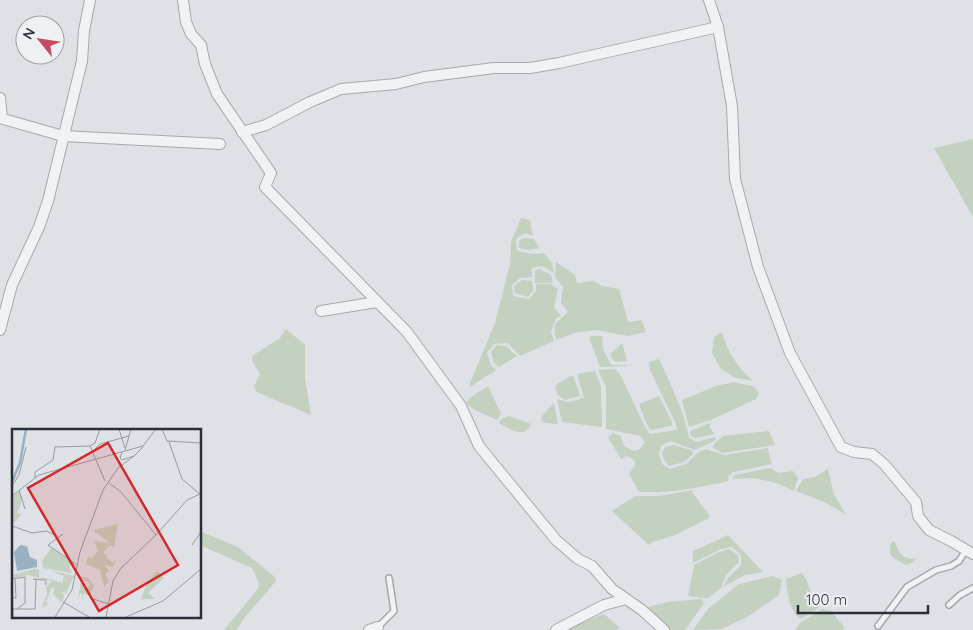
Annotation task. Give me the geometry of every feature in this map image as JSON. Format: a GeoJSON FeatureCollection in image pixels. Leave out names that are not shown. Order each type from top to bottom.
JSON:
{"type":"FeatureCollection","features":[{"type":"Feature","properties":{"kind":"street"},"geometry":{"type":"LineString","coordinates":[[0,330],[12,285],[39,227],[48,201],[82,61],[84,31],[90,0]]}},
{"type":"Feature","properties":{"kind":"street"},"geometry":{"type":"LineString","coordinates":[[183,0],[186,22],[192,34],[201,45],[205,64],[217,94],[270,172],[265,187],[407,332],[461,406],[479,446],[556,540],[578,559],[592,566],[612,589],[642,610],[664,630]]}},
{"type":"Feature","properties":{"kind":"street"},"geometry":{"type":"LineString","coordinates":[[709,0],[718,27],[732,106],[735,178],[758,267],[790,353],[841,446],[854,452],[872,454],[884,464],[916,502],[918,516],[929,530],[970,552]]}},
{"type":"Feature","properties":{"kind":"street"},"geometry":{"type":"LineString","coordinates":[[242,132],[266,125],[340,89],[396,84],[424,77],[494,68],[530,68],[718,27]]}},
{"type":"Feature","properties":{"kind":"street"},"geometry":{"type":"LineString","coordinates":[[0,98],[1,118],[63,136],[220,144]]}},
{"type":"Feature","properties":{"kind":"street"},"geometry":{"type":"LineString","coordinates":[[321,311],[377,302]]}},
{"type":"Feature","properties":{"kind":"street"},"geometry":{"type":"LineString","coordinates":[[556,630],[604,605],[626,599]]}},
{"type":"Feature","properties":{"kind":"lane"},"geometry":{"type":"LineString","coordinates":[[878,626],[907,587],[936,570],[951,566],[970,552]]}},
{"type":"Feature","properties":{"kind":"lane"},"geometry":{"type":"LineString","coordinates":[[375,629],[394,611],[389,578]]}},
{"type":"Feature","properties":{"kind":"lane"},"geometry":{"type":"LineString","coordinates":[[949,605],[960,595],[973,588]]}},
{"type":"Feature","properties":{"kind":"green space"},"geometry":{"type":"Polygon","coordinates":[[[973,139],[973,217],[934,148],[973,139]]]}},
{"type":"Feature","properties":{"kind":"green space"},"geometry":{"type":"Polygon","coordinates":[[[521,218],[530,220],[533,236],[525,233],[516,239],[517,251],[532,254],[544,253],[552,263],[554,273],[542,266],[532,268],[532,277],[520,278],[512,285],[513,296],[529,299],[536,291],[536,284],[551,284],[558,289],[554,307],[561,316],[556,318],[551,332],[554,341],[520,356],[508,343],[494,344],[487,353],[491,365],[496,370],[470,387],[495,323],[510,264],[511,242],[521,218]]]}},
{"type":"Feature","properties":{"kind":"green space"},"geometry":{"type":"Polygon","coordinates":[[[523,238],[534,239],[539,248],[529,250],[519,248],[519,241],[523,238]]]}},
{"type":"Feature","properties":{"kind":"green space"},"geometry":{"type":"Polygon","coordinates":[[[556,262],[575,275],[577,283],[594,281],[602,286],[619,289],[628,322],[642,320],[646,332],[628,336],[596,330],[574,333],[556,340],[556,324],[568,312],[561,303],[563,287],[555,277],[556,262]]]}},
{"type":"Feature","properties":{"kind":"green space"},"geometry":{"type":"Polygon","coordinates":[[[540,269],[551,275],[553,283],[535,283],[535,270],[540,269]]]}},
{"type":"Feature","properties":{"kind":"green space"},"geometry":{"type":"Polygon","coordinates":[[[522,280],[532,281],[533,291],[528,297],[515,293],[514,286],[522,280]]]}},
{"type":"Feature","properties":{"kind":"green space"},"geometry":{"type":"Polygon","coordinates":[[[286,329],[305,345],[305,378],[311,415],[261,394],[256,391],[254,386],[260,374],[253,362],[252,356],[280,338],[286,329]]]}},
{"type":"Feature","properties":{"kind":"green space"},"geometry":{"type":"Polygon","coordinates":[[[722,332],[734,359],[753,381],[735,378],[721,369],[712,353],[714,337],[722,332]]]}},
{"type":"Feature","properties":{"kind":"green space"},"geometry":{"type":"Polygon","coordinates":[[[591,336],[603,336],[603,347],[612,365],[629,365],[600,367],[589,338],[591,336]]]}},
{"type":"Feature","properties":{"kind":"green space"},"geometry":{"type":"Polygon","coordinates":[[[622,343],[627,361],[615,362],[610,355],[622,343]]]}},
{"type":"Feature","properties":{"kind":"green space"},"geometry":{"type":"Polygon","coordinates":[[[497,345],[507,347],[517,356],[499,367],[494,363],[491,352],[497,345]]]}},
{"type":"Feature","properties":{"kind":"green space"},"geometry":{"type":"Polygon","coordinates":[[[659,359],[680,407],[689,438],[697,442],[715,437],[716,440],[695,450],[670,441],[661,446],[659,454],[662,464],[670,469],[686,464],[697,453],[706,449],[724,455],[768,448],[772,464],[733,472],[728,477],[729,481],[696,488],[639,492],[629,474],[635,465],[634,460],[627,456],[621,459],[608,437],[613,433],[621,436],[624,446],[634,451],[640,449],[645,442],[640,436],[606,429],[606,387],[598,370],[615,369],[620,374],[650,434],[677,430],[676,424],[650,370],[649,362],[659,359]]]}},
{"type":"Feature","properties":{"kind":"green space"},"geometry":{"type":"Polygon","coordinates":[[[595,371],[601,387],[602,427],[562,422],[557,399],[568,402],[584,398],[577,374],[595,371]]]}},
{"type":"Feature","properties":{"kind":"green space"},"geometry":{"type":"Polygon","coordinates":[[[573,375],[580,396],[565,400],[558,395],[555,388],[558,383],[573,375]]]}},
{"type":"Feature","properties":{"kind":"green space"},"geometry":{"type":"Polygon","coordinates":[[[734,382],[755,387],[759,394],[756,399],[711,420],[689,427],[682,400],[716,386],[734,382]]]}},
{"type":"Feature","properties":{"kind":"green space"},"geometry":{"type":"Polygon","coordinates":[[[488,386],[501,414],[497,420],[475,410],[466,403],[470,398],[488,386]]]}},
{"type":"Feature","properties":{"kind":"green space"},"geometry":{"type":"Polygon","coordinates":[[[659,396],[672,422],[672,426],[651,430],[647,425],[639,404],[659,396]]]}},
{"type":"Feature","properties":{"kind":"green space"},"geometry":{"type":"Polygon","coordinates":[[[554,403],[558,424],[541,421],[542,416],[554,403]]]}},
{"type":"Feature","properties":{"kind":"green space"},"geometry":{"type":"Polygon","coordinates":[[[509,416],[531,424],[525,431],[517,432],[499,423],[501,419],[509,416]]]}},
{"type":"Feature","properties":{"kind":"green space"},"geometry":{"type":"Polygon","coordinates":[[[710,423],[710,428],[715,434],[695,438],[691,436],[690,431],[710,423]]]}},
{"type":"Feature","properties":{"kind":"green space"},"geometry":{"type":"Polygon","coordinates":[[[769,431],[775,445],[722,453],[712,447],[723,436],[769,431]]]}},
{"type":"Feature","properties":{"kind":"green space"},"geometry":{"type":"Polygon","coordinates":[[[673,445],[691,450],[694,453],[684,462],[669,466],[664,460],[662,453],[665,447],[673,445]]]}},
{"type":"Feature","properties":{"kind":"green space"},"geometry":{"type":"Polygon","coordinates":[[[771,468],[778,473],[793,471],[798,478],[794,491],[777,483],[754,478],[732,479],[735,475],[771,468]]]}},
{"type":"Feature","properties":{"kind":"green space"},"geometry":{"type":"Polygon","coordinates":[[[828,469],[834,495],[846,514],[824,502],[796,491],[803,479],[815,477],[828,469]]]}},
{"type":"Feature","properties":{"kind":"green space"},"geometry":{"type":"Polygon","coordinates":[[[692,490],[709,515],[709,518],[673,536],[652,542],[649,545],[612,511],[635,496],[659,496],[692,490]]]}},
{"type":"Feature","properties":{"kind":"green space"},"geometry":{"type":"Polygon","coordinates":[[[201,531],[238,547],[275,577],[276,581],[236,630],[224,630],[258,589],[259,583],[252,568],[201,545],[201,531]]]}},
{"type":"Feature","properties":{"kind":"green space"},"geometry":{"type":"Polygon","coordinates":[[[728,535],[763,572],[745,575],[723,587],[729,577],[741,565],[741,555],[732,547],[721,549],[693,563],[693,551],[728,535]]]}},
{"type":"Feature","properties":{"kind":"green space"},"geometry":{"type":"Polygon","coordinates":[[[894,541],[902,555],[907,558],[916,559],[906,565],[895,559],[890,554],[890,544],[894,541]]]}},
{"type":"Feature","properties":{"kind":"green space"},"geometry":{"type":"Polygon","coordinates":[[[729,549],[738,555],[739,562],[726,575],[721,588],[707,599],[688,596],[694,565],[729,549]]]}},
{"type":"Feature","properties":{"kind":"green space"},"geometry":{"type":"Polygon","coordinates":[[[802,573],[816,604],[820,607],[801,619],[791,606],[786,579],[802,573]]]}},
{"type":"Feature","properties":{"kind":"green space"},"geometry":{"type":"Polygon","coordinates":[[[772,576],[782,580],[779,595],[749,616],[722,629],[693,630],[708,609],[739,584],[772,576]]]}},
{"type":"Feature","properties":{"kind":"green space"},"geometry":{"type":"Polygon","coordinates":[[[701,599],[704,603],[685,630],[669,630],[644,608],[668,602],[701,599]]]}},
{"type":"Feature","properties":{"kind":"green space"},"geometry":{"type":"Polygon","coordinates":[[[822,609],[831,611],[844,627],[843,630],[795,630],[800,623],[822,609]]]}},
{"type":"Feature","properties":{"kind":"green space"},"geometry":{"type":"Polygon","coordinates":[[[604,614],[620,628],[616,630],[567,630],[581,623],[604,614]]]}}]}
